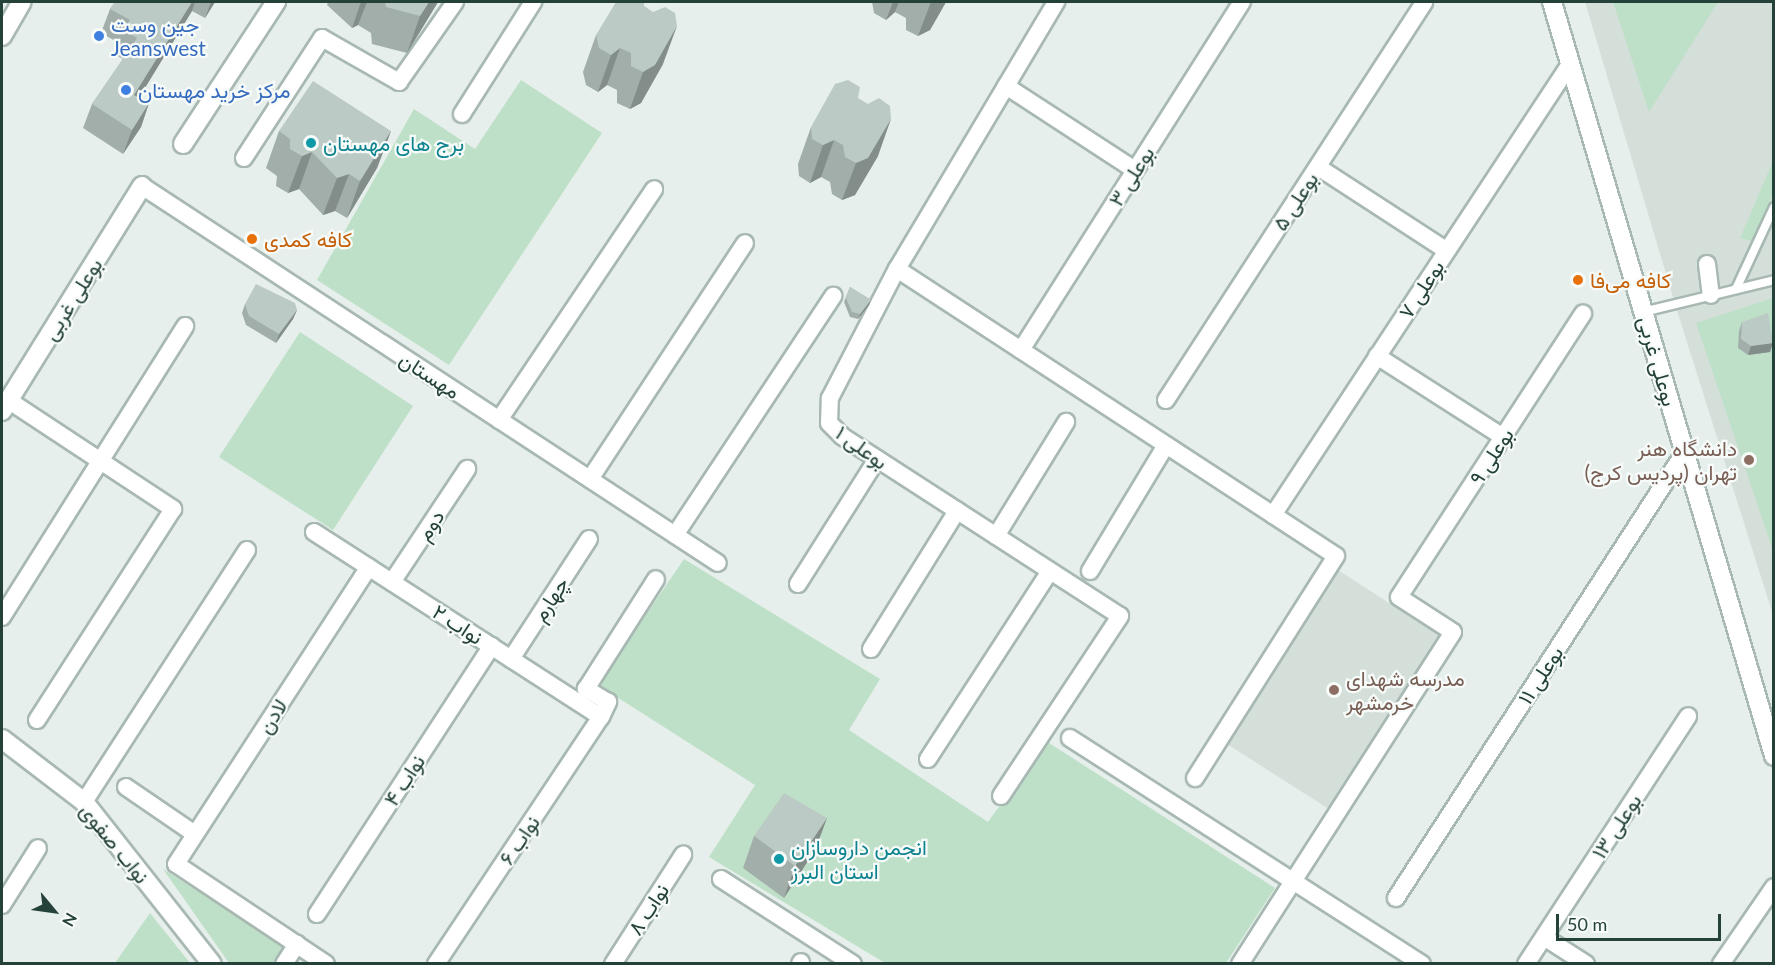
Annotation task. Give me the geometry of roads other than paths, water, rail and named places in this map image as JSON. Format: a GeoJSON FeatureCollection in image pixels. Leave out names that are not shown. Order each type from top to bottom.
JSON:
{"type":"FeatureCollection","features":[{"type":"Feature","properties":{"kind":"street"},"geometry":{"type":"LineString","coordinates":[[2,36],[22,2]]}},
{"type":"Feature","properties":{"kind":"street"},"geometry":{"type":"LineString","coordinates":[[183,144],[276,2]]}},
{"type":"Feature","properties":{"kind":"street"},"geometry":{"type":"LineString","coordinates":[[244,158],[322,38],[399,82],[455,2]]}},
{"type":"Feature","properties":{"kind":"street"},"geometry":{"type":"LineString","coordinates":[[462,114],[533,2]]}},
{"type":"Feature","properties":{"kind":"street","name":"بوعلی ۱"},"geometry":{"type":"LineString","coordinates":[[1001,796],[1120,616],[878,459],[829,423],[830,398],[897,269],[1056,2]]}},
{"type":"Feature","properties":{"kind":"street","name":"بوعلی ۳"},"geometry":{"type":"LineString","coordinates":[[1021,350],[1242,2]]}},
{"type":"Feature","properties":{"kind":"street","name":"بوعلی ۵"},"geometry":{"type":"LineString","coordinates":[[1166,400],[1424,2]]}},
{"type":"Feature","properties":{"kind":"street","name":"بوعلی غربی"},"geometry":{"type":"LineString","coordinates":[[1552,2],[1773,756]]}},
{"type":"Feature","properties":{"kind":"street","name":"بوعلی ۷"},"geometry":{"type":"LineString","coordinates":[[1273,515],[1570,64]]}},
{"type":"Feature","properties":{"kind":"street"},"geometry":{"type":"LineString","coordinates":[[1006,86],[1135,170]]}},
{"type":"Feature","properties":{"kind":"street"},"geometry":{"type":"LineString","coordinates":[[1318,167],[1446,250]]}},
{"type":"Feature","properties":{"kind":"street","name":"بوعلی غربی"},"geometry":{"type":"LineString","coordinates":[[5,406],[142,186]]}},
{"type":"Feature","properties":{"kind":"street","name":"مهستان"},"geometry":{"type":"LineString","coordinates":[[142,186],[717,563]]}},
{"type":"Feature","properties":{"kind":"street"},"geometry":{"type":"LineString","coordinates":[[499,420],[654,189]]}},
{"type":"Feature","properties":{"kind":"street"},"geometry":{"type":"LineString","coordinates":[[590,479],[745,243]]}},
{"type":"Feature","properties":{"kind":"street"},"geometry":{"type":"LineString","coordinates":[[1707,264],[1710,295]]}},
{"type":"Feature","properties":{"kind":"street"},"geometry":{"type":"LineString","coordinates":[[897,269],[1336,556],[1195,778]]}},
{"type":"Feature","properties":{"kind":"street"},"geometry":{"type":"LineString","coordinates":[[675,535],[833,296]]}},
{"type":"Feature","properties":{"kind":"street","name":"بوعلی ۹"},"geometry":{"type":"LineString","coordinates":[[1294,882],[1453,632],[1399,597],[1583,314]]}},
{"type":"Feature","properties":{"kind":"street"},"geometry":{"type":"LineString","coordinates":[[2,617],[185,326]]}},
{"type":"Feature","properties":{"kind":"street"},"geometry":{"type":"LineString","coordinates":[[1377,356],[1503,436]]}},
{"type":"Feature","properties":{"kind":"street"},"geometry":{"type":"LineString","coordinates":[[5,406],[99,461],[173,509],[37,720]]}},
{"type":"Feature","properties":{"kind":"street"},"geometry":{"type":"LineString","coordinates":[[996,536],[1066,422]]}},
{"type":"Feature","properties":{"kind":"street"},"geometry":{"type":"LineString","coordinates":[[1090,571],[1166,445]]}},
{"type":"Feature","properties":{"kind":"street","name":"بوعلی ۱۱"},"geometry":{"type":"LineString","coordinates":[[1396,898],[1684,453]]}},
{"type":"Feature","properties":{"kind":"street"},"geometry":{"type":"LineString","coordinates":[[798,584],[878,459]]}},
{"type":"Feature","properties":{"kind":"street","name":"دوم"},"geometry":{"type":"LineString","coordinates":[[392,582],[467,469]]}},
{"type":"Feature","properties":{"kind":"street"},"geometry":{"type":"LineString","coordinates":[[871,648],[957,510]]}},
{"type":"Feature","properties":{"kind":"street","name":"نواب ۲"},"geometry":{"type":"LineString","coordinates":[[314,532],[601,717]]}},
{"type":"Feature","properties":{"kind":"street","name":"چهارم"},"geometry":{"type":"LineString","coordinates":[[511,659],[588,538]]}},
{"type":"Feature","properties":{"kind":"street"},"geometry":{"type":"LineString","coordinates":[[84,802],[247,550]]}},
{"type":"Feature","properties":{"kind":"street","name":"لادن"},"geometry":{"type":"LineString","coordinates":[[297,944],[176,864],[369,567]]}},
{"type":"Feature","properties":{"kind":"street"},"geometry":{"type":"LineString","coordinates":[[928,759],[1050,571]]}},
{"type":"Feature","properties":{"kind":"street"},"geometry":{"type":"LineString","coordinates":[[601,717],[608,702],[586,689],[656,579]]}},
{"type":"Feature","properties":{"kind":"street","name":"نواب ۴"},"geometry":{"type":"LineString","coordinates":[[317,914],[492,646]]}},
{"type":"Feature","properties":{"kind":"street","name":"بوعلی ۱۳"},"geometry":{"type":"LineString","coordinates":[[1526,963],[1688,716]]}},
{"type":"Feature","properties":{"kind":"street","name":"نواب ۶"},"geometry":{"type":"LineString","coordinates":[[436,963],[601,717]]}},
{"type":"Feature","properties":{"kind":"street"},"geometry":{"type":"LineString","coordinates":[[1070,738],[1422,963]]}},
{"type":"Feature","properties":{"kind":"street","name":"نواب صفوی"},"geometry":{"type":"LineString","coordinates":[[2,739],[84,802],[212,963]]}},
{"type":"Feature","properties":{"kind":"street"},"geometry":{"type":"LineString","coordinates":[[126,787],[195,834]]}},
{"type":"Feature","properties":{"kind":"street"},"geometry":{"type":"LineString","coordinates":[[2,905],[39,848]]}},
{"type":"Feature","properties":{"kind":"street","name":"نواب ۸"},"geometry":{"type":"LineString","coordinates":[[613,963],[683,855]]}},
{"type":"Feature","properties":{"kind":"street"},"geometry":{"type":"LineString","coordinates":[[721,879],[853,963]]}},
{"type":"Feature","properties":{"kind":"street"},"geometry":{"type":"LineString","coordinates":[[1240,963],[1294,882]]}},
{"type":"Feature","properties":{"kind":"street"},"geometry":{"type":"LineString","coordinates":[[1721,963],[1773,887]]}},
{"type":"Feature","properties":{"kind":"street"},"geometry":{"type":"LineString","coordinates":[[1544,936],[1586,963]]}},
{"type":"Feature","properties":{"kind":"street"},"geometry":{"type":"LineString","coordinates":[[284,963],[297,944],[326,963]]}},
{"type":"Feature","properties":{"kind":"lane"},"geometry":{"type":"LineString","coordinates":[[1736,289],[1773,207]]}},
{"type":"Feature","properties":{"kind":"lane"},"geometry":{"type":"LineString","coordinates":[[1643,312],[1773,280]]}},
{"type":"Feature","properties":{"kind":"place","name":"جین وست Jeanswest"},"geometry":{"type":"Point","coordinates":[99,36]}},
{"type":"Feature","properties":{"kind":"place","name":"مرکز خرید مهستان"},"geometry":{"type":"Point","coordinates":[126,90]}},
{"type":"Feature","properties":{"kind":"place","name":"برج های مهستان"},"geometry":{"type":"Point","coordinates":[311,143]}},
{"type":"Feature","properties":{"kind":"place","name":"کافه کمدی"},"geometry":{"type":"Point","coordinates":[252,239]}},
{"type":"Feature","properties":{"kind":"place","name":"کافه می‌فا"},"geometry":{"type":"Point","coordinates":[1578,280]}},
{"type":"Feature","properties":{"kind":"place","name":"دانشگاه هنر تهران (پردیس کرج)"},"geometry":{"type":"Point","coordinates":[1749,460]}},
{"type":"Feature","properties":{"kind":"place","name":"مدرسه شهدای خرمشهر"},"geometry":{"type":"Point","coordinates":[1334,690]}},
{"type":"Feature","properties":{"kind":"place","name":"انجمن داروسازان استان البرز"},"geometry":{"type":"Point","coordinates":[779,859]}}]}
